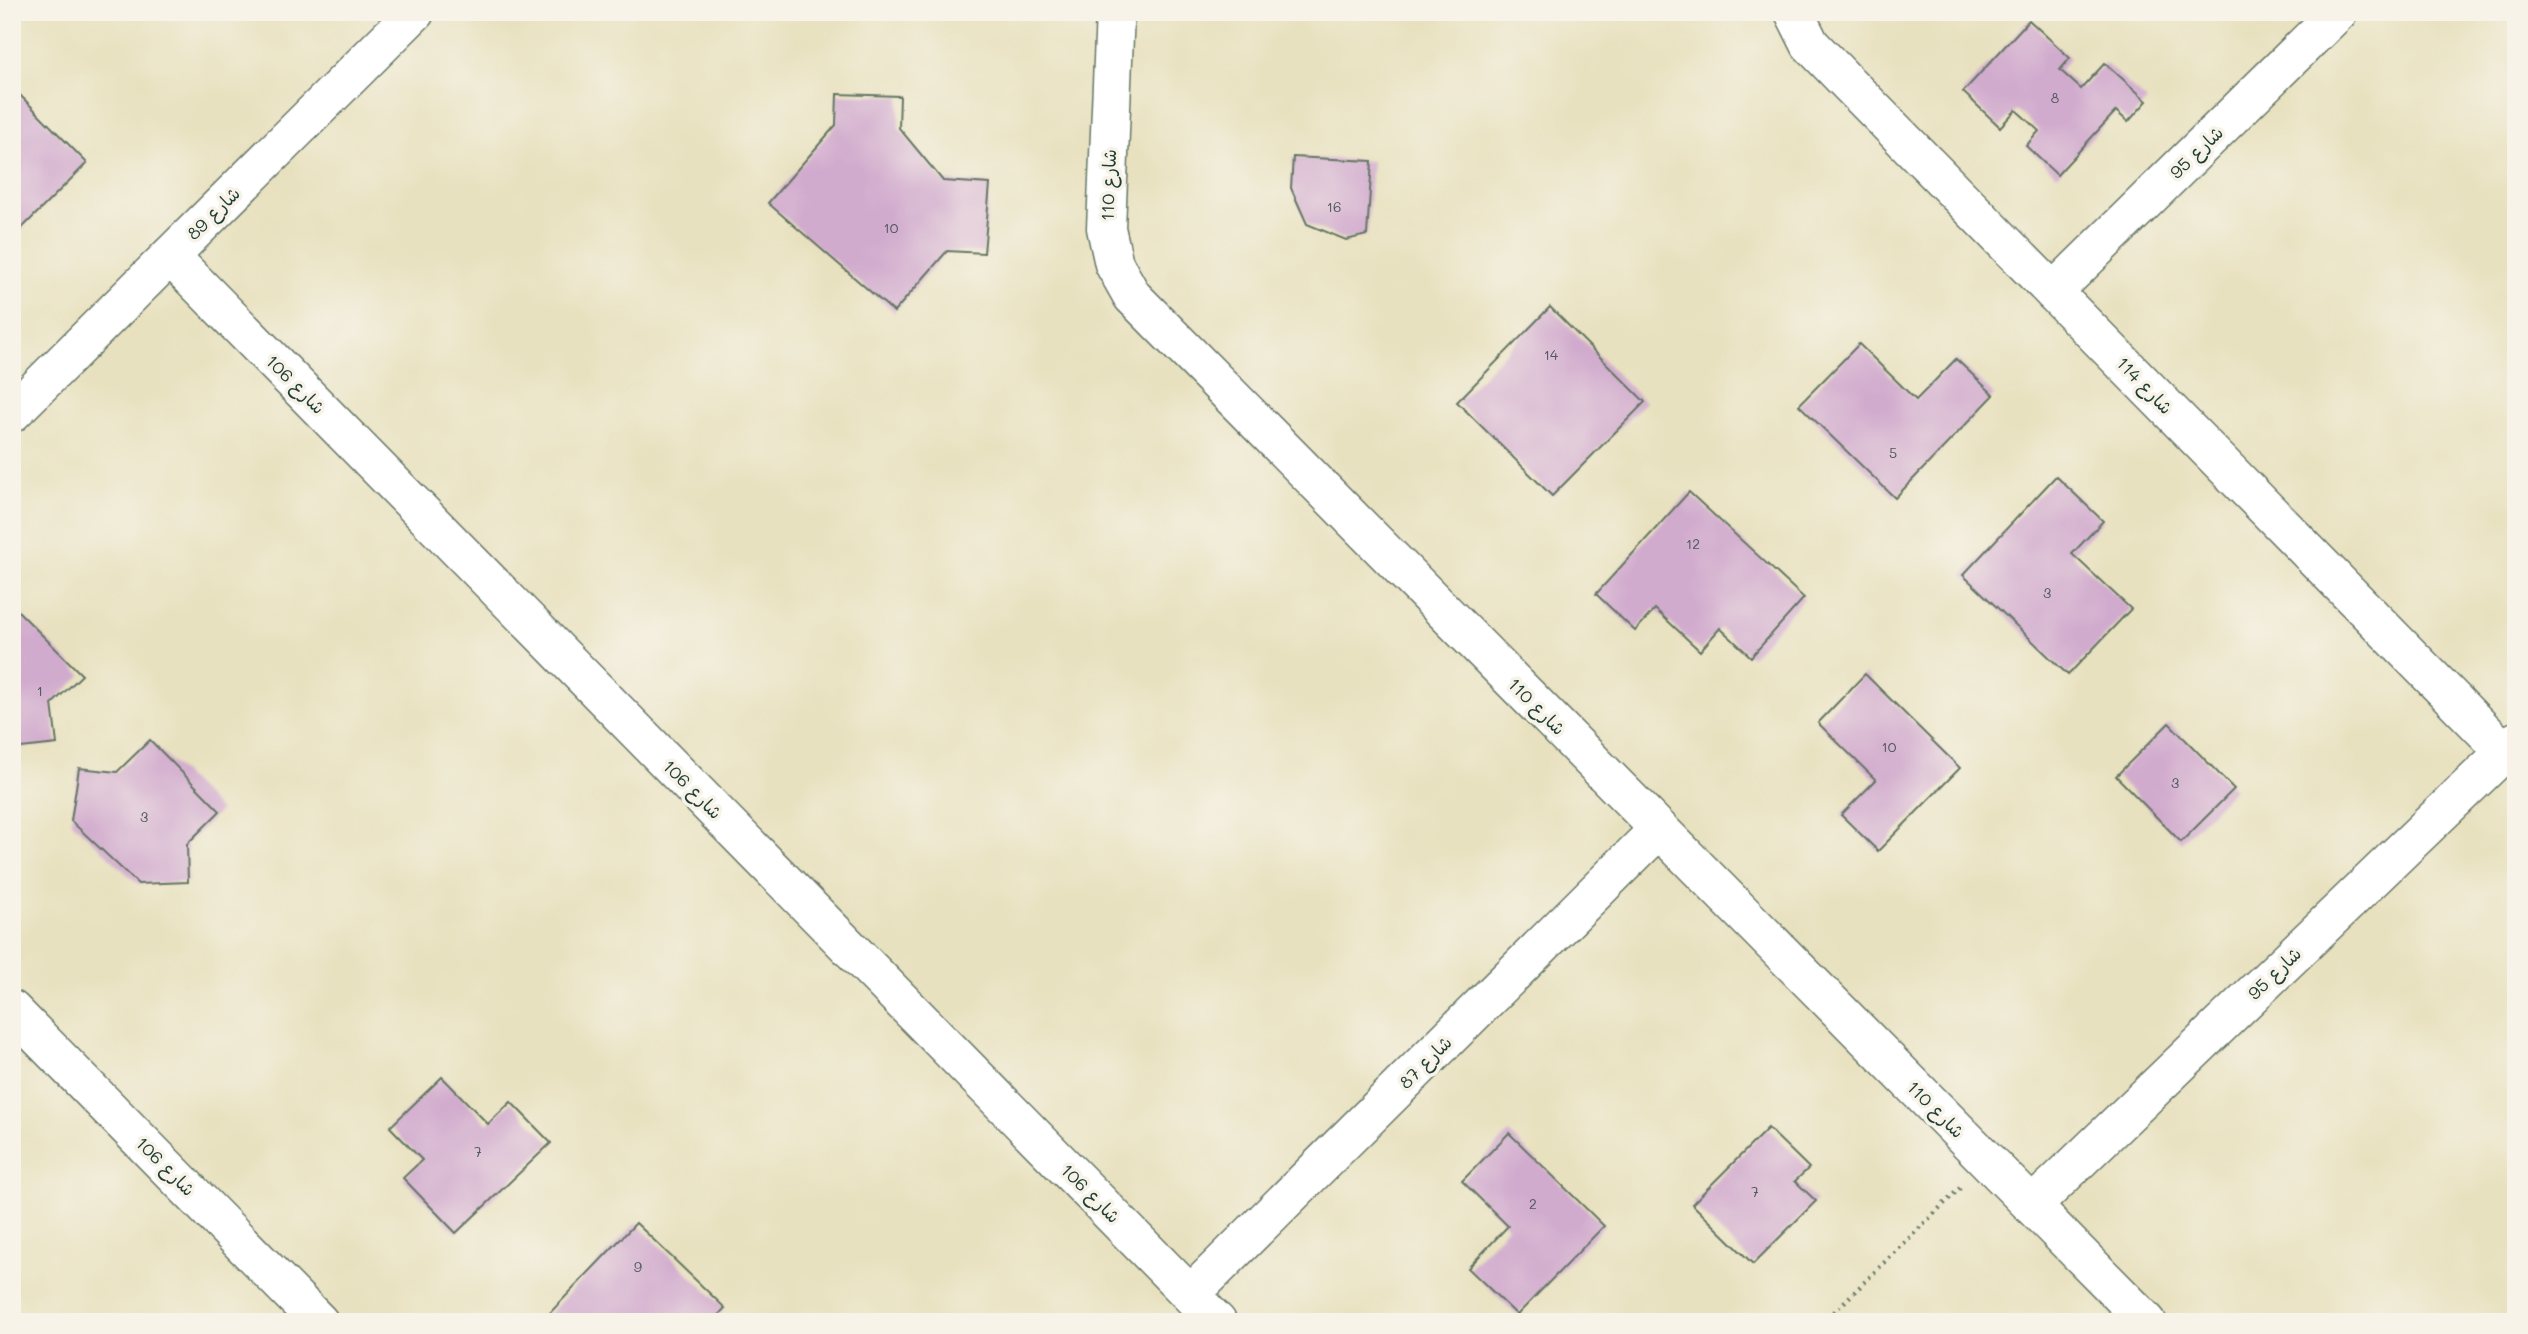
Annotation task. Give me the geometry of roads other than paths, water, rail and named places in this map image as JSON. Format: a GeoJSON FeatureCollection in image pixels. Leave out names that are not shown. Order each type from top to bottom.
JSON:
{"type":"FeatureCollection","features":[{"type":"Feature","properties":{"kind":"street","name":"شارع 89"},"geometry":{"type":"LineString","coordinates":[[12,413],[415,12]]}},
{"type":"Feature","properties":{"kind":"street","name":"شارع 110"},"geometry":{"type":"LineString","coordinates":[[1115,12],[1106,228],[1114,264],[1132,296],[2147,1322]]}},
{"type":"Feature","properties":{"kind":"street","name":"شارع 114"},"geometry":{"type":"LineString","coordinates":[[1794,12],[1810,44],[2053,292],[2510,746]]}},
{"type":"Feature","properties":{"kind":"street","name":"شارع 95"},"geometry":{"type":"LineString","coordinates":[[2053,292],[2338,12]]}},
{"type":"Feature","properties":{"kind":"street","name":"شارع 106"},"geometry":{"type":"LineString","coordinates":[[170,256],[1217,1322]]}},
{"type":"Feature","properties":{"kind":"street","name":"شارع 95"},"geometry":{"type":"LineString","coordinates":[[2032,1206],[2510,746]]}},
{"type":"Feature","properties":{"kind":"street","name":"شارع 87"},"geometry":{"type":"LineString","coordinates":[[1191,1294],[1659,829]]}},
{"type":"Feature","properties":{"kind":"street","name":"شارع 106"},"geometry":{"type":"LineString","coordinates":[[12,1010],[319,1322]]}}]}
